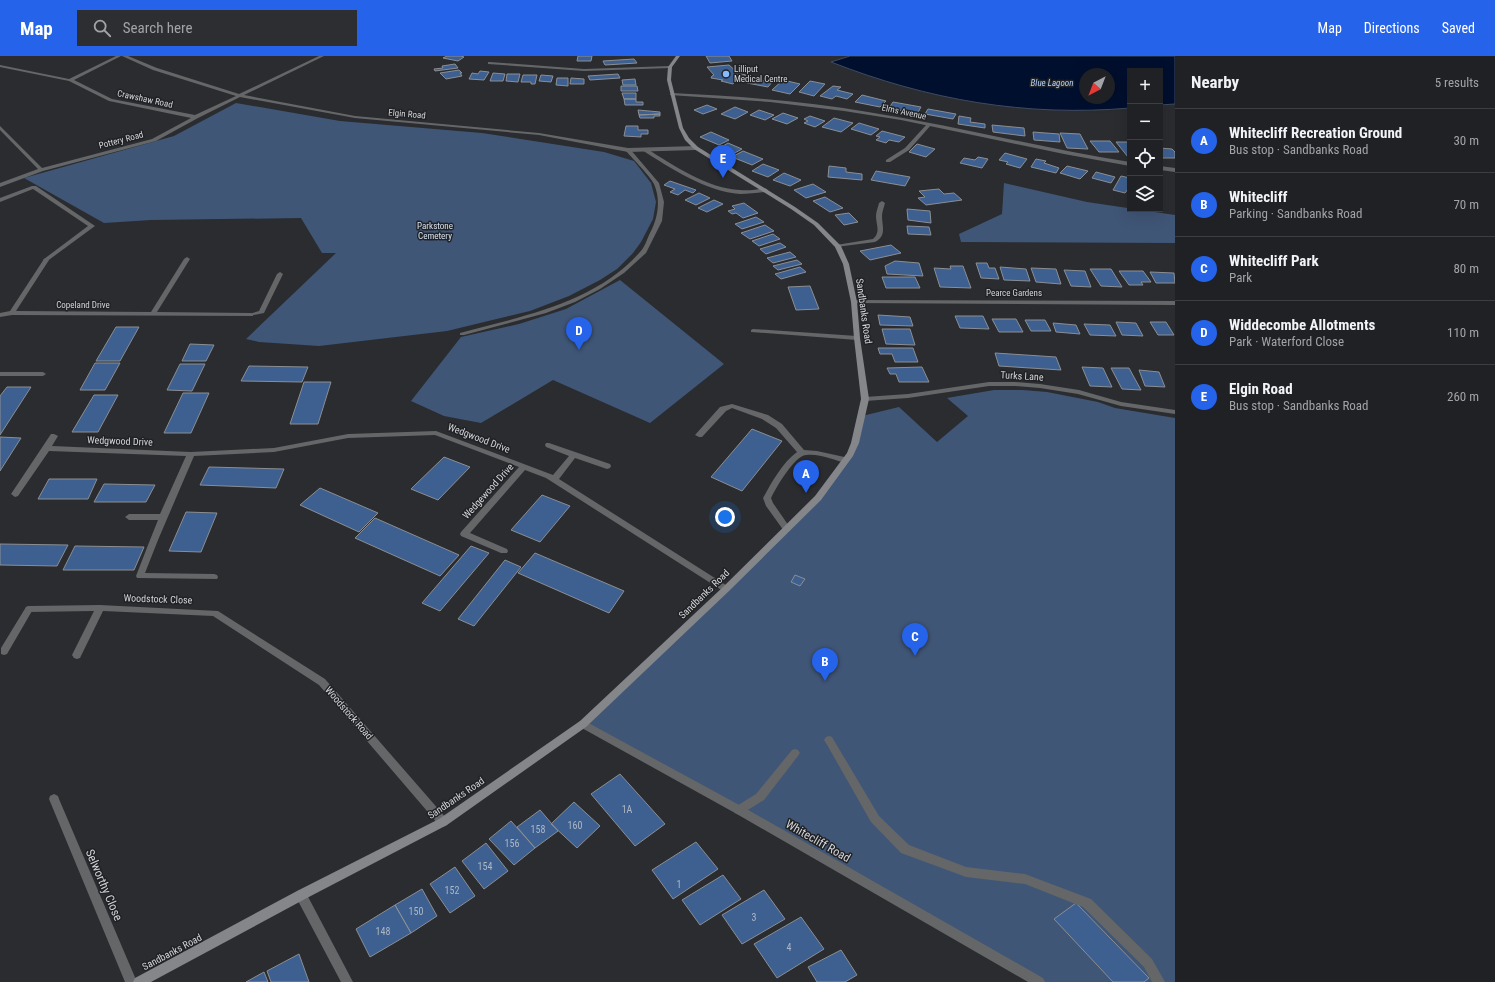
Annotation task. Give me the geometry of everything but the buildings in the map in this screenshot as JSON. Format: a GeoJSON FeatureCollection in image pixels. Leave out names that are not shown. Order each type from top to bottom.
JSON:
{"type":"FeatureCollection","features":[{"type":"Feature","properties":{"kind":"main road"},"geometry":{"type":"LineString","coordinates":[[670,67],[678,56]]}},
{"type":"Feature","properties":{"kind":"main road","name":"Sandbanks Road"},"geometry":{"type":"LineString","coordinates":[[139,982],[301,895],[443,822],[583,724],[726,589],[818,498],[846,460],[855,443],[866,399],[857,338],[854,302],[846,264],[838,246],[816,224],[765,190],[696,148],[687,139],[681,128],[672,94],[670,67]]}},
{"type":"Feature","properties":{"kind":"street"},"geometry":{"type":"LineString","coordinates":[[70,80],[119,56]]}},
{"type":"Feature","properties":{"kind":"street","name":"Elgin Road"},"geometry":{"type":"LineString","coordinates":[[124,56],[155,69],[240,96],[355,117],[539,134],[628,150],[696,148]]}},
{"type":"Feature","properties":{"kind":"street","name":"Pottery Road"},"geometry":{"type":"LineString","coordinates":[[0,185],[41,170],[154,140],[196,117],[322,56]]}},
{"type":"Feature","properties":{"kind":"street"},"geometry":{"type":"LineString","coordinates":[[490,63],[584,70],[670,67]]}},
{"type":"Feature","properties":{"kind":"street","name":"Crawshaw Road"},"geometry":{"type":"LineString","coordinates":[[0,66],[70,80],[111,100],[196,117]]}},
{"type":"Feature","properties":{"kind":"street","name":"Elms Avenue"},"geometry":{"type":"LineString","coordinates":[[672,94],[722,96],[821,106],[870,113],[1050,151],[1127,164]]}},
{"type":"Feature","properties":{"kind":"street"},"geometry":{"type":"LineString","coordinates":[[888,161],[907,149],[929,125]]}},
{"type":"Feature","properties":{"kind":"street"},"geometry":{"type":"LineString","coordinates":[[0,127],[41,170]]}},
{"type":"Feature","properties":{"kind":"street"},"geometry":{"type":"LineString","coordinates":[[644,149],[676,170],[716,186],[739,192],[765,190]]}},
{"type":"Feature","properties":{"kind":"street"},"geometry":{"type":"LineString","coordinates":[[462,334],[544,312],[573,301],[598,288],[622,272],[644,252],[659,221],[662,202],[656,183],[628,150]]}},
{"type":"Feature","properties":{"kind":"street"},"geometry":{"type":"LineString","coordinates":[[1163,168],[1175,170]]}},
{"type":"Feature","properties":{"kind":"street"},"geometry":{"type":"LineString","coordinates":[[0,200],[34,188],[92,226],[46,260],[12,314]]}},
{"type":"Feature","properties":{"kind":"street"},"geometry":{"type":"LineString","coordinates":[[838,246],[875,240],[879,237],[881,230],[879,215],[882,203]]}},
{"type":"Feature","properties":{"kind":"street"},"geometry":{"type":"LineString","coordinates":[[153,314],[187,259]]}},
{"type":"Feature","properties":{"kind":"street","name":"Copeland Drive"},"geometry":{"type":"LineString","coordinates":[[0,315],[251,315],[262,312],[280,274]]}},
{"type":"Feature","properties":{"kind":"street","name":"Pearce Gardens"},"geometry":{"type":"LineString","coordinates":[[854,302],[1175,302]]}},
{"type":"Feature","properties":{"kind":"street"},"geometry":{"type":"LineString","coordinates":[[753,331],[857,338]]}},
{"type":"Feature","properties":{"kind":"street"},"geometry":{"type":"LineString","coordinates":[[0,374],[43,374]]}},
{"type":"Feature","properties":{"kind":"street","name":"Turks Lane"},"geometry":{"type":"LineString","coordinates":[[866,399],[908,396],[989,384],[1015,384],[1079,392],[1122,404],[1175,412]]}},
{"type":"Feature","properties":{"kind":"street"},"geometry":{"type":"LineString","coordinates":[[699,435],[723,409],[732,406],[765,417],[779,426],[802,453]]}},
{"type":"Feature","properties":{"kind":"street","name":"Wedgwood Drive"},"geometry":{"type":"LineString","coordinates":[[47,448],[191,454],[274,450],[348,436],[436,432],[554,479],[726,589]]}},
{"type":"Feature","properties":{"kind":"street"},"geometry":{"type":"LineString","coordinates":[[15,494],[54,436]]}},
{"type":"Feature","properties":{"kind":"street"},"geometry":{"type":"LineString","coordinates":[[549,445],[607,466]]}},
{"type":"Feature","properties":{"kind":"street"},"geometry":{"type":"LineString","coordinates":[[787,529],[769,504],[767,498],[773,487],[794,459],[802,453],[812,453],[846,460]]}},
{"type":"Feature","properties":{"kind":"street"},"geometry":{"type":"LineString","coordinates":[[191,454],[163,517],[140,576],[214,577]]}},
{"type":"Feature","properties":{"kind":"street"},"geometry":{"type":"LineString","coordinates":[[554,479],[574,455]]}},
{"type":"Feature","properties":{"kind":"street","name":"Wedgewood Drive"},"geometry":{"type":"LineString","coordinates":[[504,551],[464,534],[524,466]]}},
{"type":"Feature","properties":{"kind":"street"},"geometry":{"type":"LineString","coordinates":[[129,517],[163,517]]}},
{"type":"Feature","properties":{"kind":"street"},"geometry":{"type":"LineString","coordinates":[[77,655],[100,608]]}},
{"type":"Feature","properties":{"kind":"street","name":"Woodstock Close"},"geometry":{"type":"LineString","coordinates":[[4,651],[29,609],[100,608],[215,613]]}},
{"type":"Feature","properties":{"kind":"street","name":"Woodstock Road"},"geometry":{"type":"LineString","coordinates":[[215,613],[322,682],[443,822]]}},
{"type":"Feature","properties":{"kind":"street","name":"Whitecliff Road"},"geometry":{"type":"LineString","coordinates":[[583,724],[739,810],[1039,982]]}},
{"type":"Feature","properties":{"kind":"street"},"geometry":{"type":"LineString","coordinates":[[829,740],[875,819],[905,849],[966,872],[1026,879],[1087,903],[1148,963],[1159,982]]}},
{"type":"Feature","properties":{"kind":"street"},"geometry":{"type":"LineString","coordinates":[[739,810],[760,797],[795,754]]}},
{"type":"Feature","properties":{"kind":"street","name":"Selworthy Close"},"geometry":{"type":"LineString","coordinates":[[54,799],[131,982]]}},
{"type":"Feature","properties":{"kind":"street"},"geometry":{"type":"LineString","coordinates":[[301,895],[347,982]]}},
{"type":"Feature","properties":{"kind":"green space","name":"Parkstone Cemetery"},"geometry":{"type":"Polygon","coordinates":[[[236,103],[340,121],[482,133],[604,152],[634,161],[651,183],[656,202],[653,219],[641,242],[633,253],[617,269],[600,280],[569,296],[530,311],[447,331],[319,346],[259,342],[246,339],[336,253],[322,253],[301,218],[151,220],[104,223],[24,178],[174,136],[236,103]]]}},
{"type":"Feature","properties":{"kind":"green space"},"geometry":{"type":"Polygon","coordinates":[[[1004,183],[1087,202],[1127,208],[1127,212],[1155,212],[1175,215],[1175,243],[961,242],[959,234],[1002,214],[1004,183]]]}},
{"type":"Feature","properties":{"kind":"green space"},"geometry":{"type":"Polygon","coordinates":[[[620,280],[724,364],[650,423],[553,380],[481,423],[444,416],[411,401],[461,337],[519,324],[566,309],[620,280]]]}},
{"type":"Feature","properties":{"kind":"green space"},"geometry":{"type":"Polygon","coordinates":[[[994,390],[1047,392],[1098,402],[1115,408],[1175,418],[1175,982],[1039,982],[583,724],[818,498],[850,454],[862,416],[899,407],[937,442],[968,416],[947,398],[994,390]]]}},
{"type":"Feature","properties":{"kind":"water","name":"Blue Lagoon"},"geometry":{"type":"Polygon","coordinates":[[[850,56],[1175,56],[1175,104],[1163,105],[1163,68],[1127,68],[1127,108],[1091,110],[1053,110],[978,103],[941,96],[867,75],[831,62],[850,56]]]}},
{"type":"Feature","properties":{"kind":"place","name":"Lilliput Medical Centre"},"geometry":{"type":"Point","coordinates":[726,74]}},
{"type":"Feature","properties":{"kind":"place","name":"Elgin Road"},"geometry":{"type":"Point","coordinates":[723,178]}},
{"type":"Feature","properties":{"kind":"place","name":"Widdecombe Allotments"},"geometry":{"type":"Point","coordinates":[579,350]}},
{"type":"Feature","properties":{"kind":"place","name":"Whitecliff Recreation Ground"},"geometry":{"type":"Point","coordinates":[806,493]}},
{"type":"Feature","properties":{"kind":"place","name":"Whitecliff Park"},"geometry":{"type":"Point","coordinates":[915,656]}},
{"type":"Feature","properties":{"kind":"place","name":"Whitecliff"},"geometry":{"type":"Point","coordinates":[825,681]}}]}
